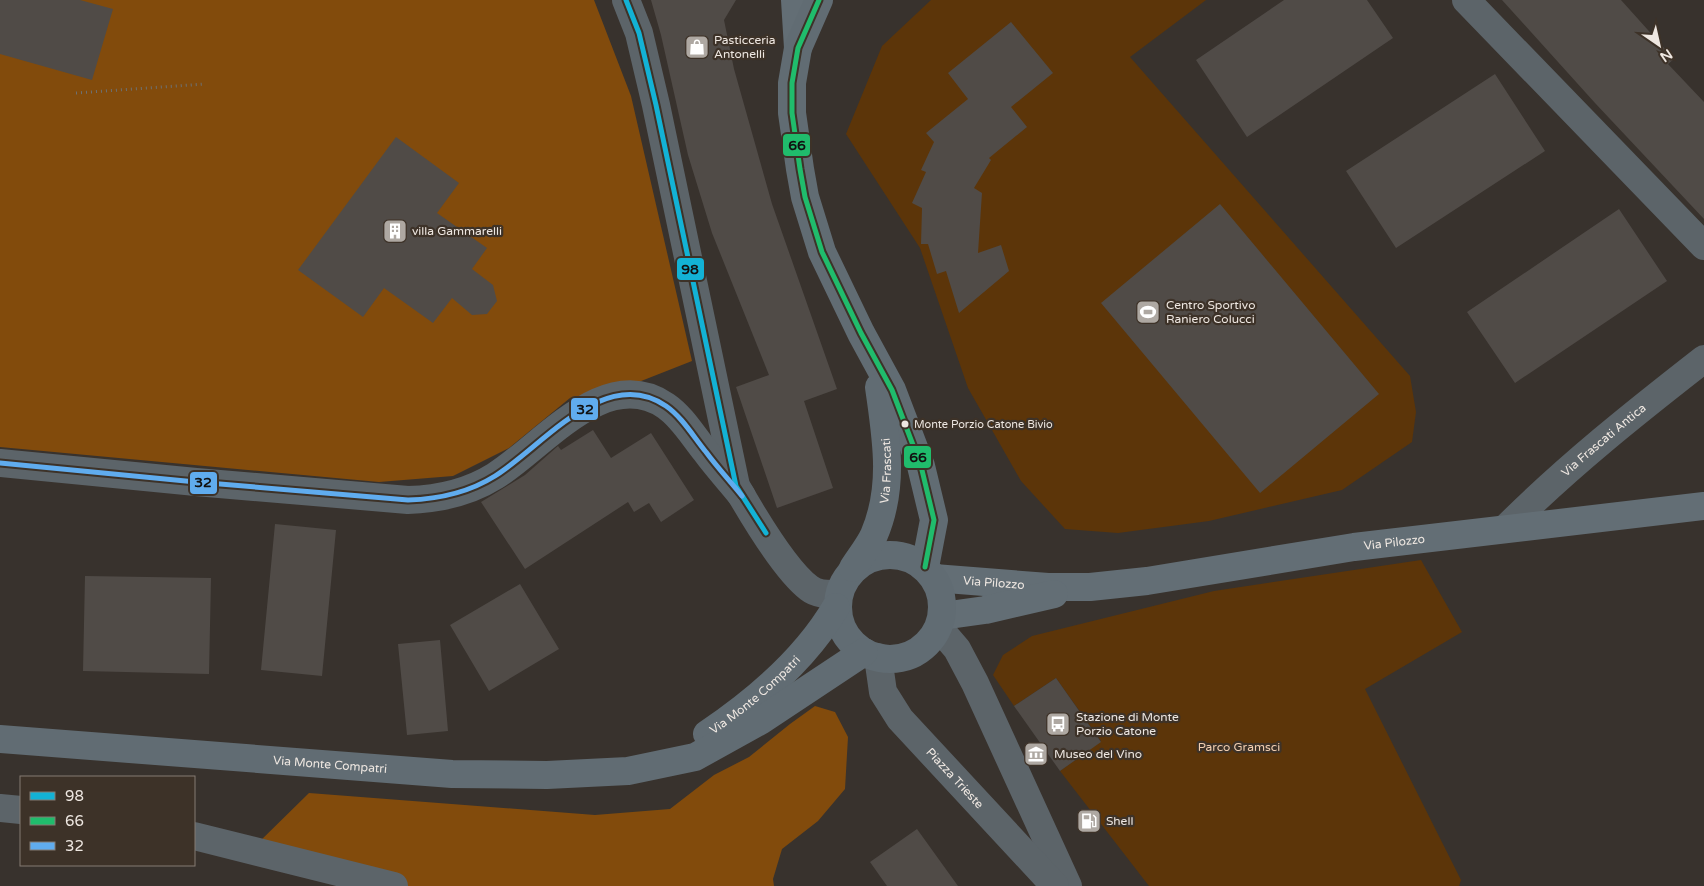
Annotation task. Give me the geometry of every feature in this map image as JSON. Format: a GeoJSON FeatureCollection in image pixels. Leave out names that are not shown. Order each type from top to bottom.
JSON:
{"type":"FeatureCollection","features":[{"type":"Feature","properties":{"kind":"main road"},"geometry":{"type":"LineString","coordinates":[[795,0],[798,48]]}},
{"type":"Feature","properties":{"kind":"main road","name":"Via Frascati"},"geometry":{"type":"LineString","coordinates":[[819,0],[798,48],[792,84],[792,113],[805,197],[822,252],[861,333],[892,390],[921,466],[934,520],[930,572]]}},
{"type":"Feature","properties":{"kind":"main road","name":"Via Frascati"},"geometry":{"type":"LineString","coordinates":[[841,592],[874,535],[886,502],[889,476],[878,378],[861,333]]}},
{"type":"Feature","properties":{"kind":"main road","name":"Via Pilozzo"},"geometry":{"type":"LineString","coordinates":[[930,572],[1048,587],[1148,581],[1354,547],[1704,506]]}},
{"type":"Feature","properties":{"kind":"main road"},"geometry":{"type":"LineString","coordinates":[[894,554],[911,558],[930,572],[942,594],[941,622],[923,647],[909,655],[894,658],[871,655],[852,644],[842,632],[841,592],[862,562],[878,555],[894,554]]}},
{"type":"Feature","properties":{"kind":"main road","name":"Via Pilozzo"},"geometry":{"type":"LineString","coordinates":[[941,622],[1084,586]]}},
{"type":"Feature","properties":{"kind":"main road","name":"Via Monte Compatri"},"geometry":{"type":"LineString","coordinates":[[660,766],[727,721],[770,684],[823,629],[841,592]]}},
{"type":"Feature","properties":{"kind":"main road","name":"Via Monte Compatri"},"geometry":{"type":"LineString","coordinates":[[0,739],[452,774],[581,774],[660,766],[696,757],[730,739],[828,678],[871,655]]}},
{"type":"Feature","properties":{"kind":"street"},"geometry":{"type":"LineString","coordinates":[[626,0],[639,33],[656,105],[739,491]]}},
{"type":"Feature","properties":{"kind":"street"},"geometry":{"type":"LineString","coordinates":[[1466,0],[1704,246]]}},
{"type":"Feature","properties":{"kind":"street","name":"Via Frascati Antica"},"geometry":{"type":"LineString","coordinates":[[1507,528],[1539,495],[1612,431],[1704,358]]}},
{"type":"Feature","properties":{"kind":"street"},"geometry":{"type":"LineString","coordinates":[[0,463],[196,482],[418,499],[446,497],[494,477],[531,450],[580,409],[606,400],[639,395],[656,400],[676,416],[739,491],[757,522],[796,574],[809,588],[822,594],[841,592]]}},
{"type":"Feature","properties":{"kind":"street"},"geometry":{"type":"LineString","coordinates":[[941,622],[975,683],[1068,886]]}},
{"type":"Feature","properties":{"kind":"street","name":"Piazza Trieste"},"geometry":{"type":"LineString","coordinates":[[871,655],[883,692],[900,719],[1055,886]]}},
{"type":"Feature","properties":{"kind":"street"},"geometry":{"type":"LineString","coordinates":[[0,808],[20,810]]}},
{"type":"Feature","properties":{"kind":"street"},"geometry":{"type":"LineString","coordinates":[[195,836],[394,886]]}},
{"type":"Feature","properties":{"kind":"path"},"geometry":{"type":"LineString","coordinates":[[76,93],[206,84]]}},
{"type":"Feature","properties":{"kind":"green space","name":"Centro Sportivo Raniero Colucci"},"geometry":{"type":"Polygon","coordinates":[[[931,0],[1206,0],[1130,57],[1410,376],[1416,412],[1412,442],[1342,490],[1209,521],[1118,533],[1065,529],[1021,481],[968,388],[920,248],[846,134],[882,46],[931,0]]]}},
{"type":"Feature","properties":{"kind":"green space","name":"Parco Gramsci"},"geometry":{"type":"Polygon","coordinates":[[[1421,560],[1462,632],[1365,689],[1461,880],[1459,886],[1149,886],[1060,771],[1101,741],[1056,678],[1014,706],[993,675],[1003,655],[1032,636],[1214,591],[1421,560]]]}},
{"type":"Feature","properties":{"kind":"shaded area"},"geometry":{"type":"Polygon","coordinates":[[[0,0],[594,0],[631,96],[692,361],[631,385],[570,398],[509,448],[453,476],[379,482],[0,447],[0,0]]]}},
{"type":"Feature","properties":{"kind":"shaded area"},"geometry":{"type":"Polygon","coordinates":[[[815,706],[835,712],[848,737],[845,789],[818,821],[782,849],[773,879],[774,886],[394,886],[252,849],[309,793],[595,815],[670,809],[714,775],[749,757],[815,706]]]}},
{"type":"Feature","properties":{"kind":"building"},"geometry":{"type":"Polygon","coordinates":[[[0,0],[80,0],[113,9],[92,80],[0,54],[0,0]]]}},
{"type":"Feature","properties":{"kind":"building"},"geometry":{"type":"Polygon","coordinates":[[[651,0],[736,0],[724,20],[734,69],[772,204],[837,389],[804,401],[833,488],[777,508],[736,387],[769,375],[712,233],[688,155],[661,35],[651,0]]]}},
{"type":"Feature","properties":{"kind":"building"},"geometry":{"type":"Polygon","coordinates":[[[1284,0],[1367,0],[1393,38],[1247,137],[1196,60],[1284,0]]]}},
{"type":"Feature","properties":{"kind":"building"},"geometry":{"type":"Polygon","coordinates":[[[1502,0],[1621,0],[1674,59],[1668,64],[1704,102],[1704,219],[1595,103],[1502,0]]]}},
{"type":"Feature","properties":{"kind":"building"},"geometry":{"type":"Polygon","coordinates":[[[1011,22],[1053,73],[1011,107],[1027,127],[989,158],[991,160],[974,188],[982,193],[978,253],[1001,245],[1009,271],[959,313],[946,271],[937,274],[928,244],[921,244],[922,208],[912,203],[926,172],[921,170],[934,142],[926,133],[968,99],[948,73],[1011,22]]]}},
{"type":"Feature","properties":{"kind":"building"},"geometry":{"type":"Polygon","coordinates":[[[1495,74],[1545,151],[1396,248],[1346,171],[1495,74]]]}},
{"type":"Feature","properties":{"kind":"building","name":"villa Gammarelli"},"geometry":{"type":"Polygon","coordinates":[[[396,137],[459,183],[437,213],[487,248],[472,269],[493,285],[497,301],[487,314],[472,315],[452,298],[433,323],[384,288],[363,317],[298,270],[396,137]]]}},
{"type":"Feature","properties":{"kind":"building"},"geometry":{"type":"Polygon","coordinates":[[[1220,204],[1379,394],[1260,493],[1101,303],[1220,204]]]}},
{"type":"Feature","properties":{"kind":"building"},"geometry":{"type":"Polygon","coordinates":[[[1619,209],[1667,281],[1515,383],[1467,312],[1619,209]]]}},
{"type":"Feature","properties":{"kind":"building"},"geometry":{"type":"Polygon","coordinates":[[[593,430],[611,458],[651,433],[694,500],[661,522],[649,503],[634,512],[628,502],[525,569],[481,502],[525,475],[558,446],[561,450],[593,430]]]}},
{"type":"Feature","properties":{"kind":"building"},"geometry":{"type":"Polygon","coordinates":[[[275,524],[336,530],[322,676],[261,670],[275,524]]]}},
{"type":"Feature","properties":{"kind":"building"},"geometry":{"type":"Polygon","coordinates":[[[85,576],[211,578],[209,674],[83,671],[85,576]]]}},
{"type":"Feature","properties":{"kind":"building"},"geometry":{"type":"Polygon","coordinates":[[[520,584],[559,649],[489,691],[450,625],[520,584]]]}},
{"type":"Feature","properties":{"kind":"building"},"geometry":{"type":"Polygon","coordinates":[[[440,640],[448,731],[407,735],[398,644],[440,640]]]}},
{"type":"Feature","properties":{"kind":"building","name":"Stazione di Monte Porzio Catone"},"geometry":{"type":"Polygon","coordinates":[[[1056,678],[1101,742],[1060,771],[1014,706],[1056,678]]]}},
{"type":"Feature","properties":{"kind":"building"},"geometry":{"type":"Polygon","coordinates":[[[917,829],[958,886],[887,886],[870,862],[917,829]]]}},
{"type":"Feature","properties":{"kind":"transit line","name":"98"},"geometry":{"type":"LineString","coordinates":[[626,0],[639,33],[656,105],[736,486],[766,533]]}},
{"type":"Feature","properties":{"kind":"transit line","name":"66"},"geometry":{"type":"LineString","coordinates":[[819,0],[798,48],[792,83],[792,113],[805,197],[822,252],[861,333],[892,390],[921,466],[934,520],[925,567]]}},
{"type":"Feature","properties":{"kind":"transit line","name":"32"},"geometry":{"type":"LineString","coordinates":[[0,463],[408,500],[431,498],[464,491],[485,482],[513,463],[575,414],[597,402],[620,395],[643,396],[666,406],[677,416],[742,496]]}},
{"type":"Feature","properties":{"kind":"place","name":"Pasticceria Antonelli"},"geometry":{"type":"Point","coordinates":[697,47]}},
{"type":"Feature","properties":{"kind":"place","name":"villa Gammarelli"},"geometry":{"type":"Point","coordinates":[395,231]}},
{"type":"Feature","properties":{"kind":"place","name":"Centro Sportivo Raniero Colucci"},"geometry":{"type":"Point","coordinates":[1148,312]}},
{"type":"Feature","properties":{"kind":"place","name":"Monte Porzio Catone Bivio"},"geometry":{"type":"Point","coordinates":[905,424]}},
{"type":"Feature","properties":{"kind":"place","name":"Stazione di Monte Porzio Catone"},"geometry":{"type":"Point","coordinates":[1058,724]}},
{"type":"Feature","properties":{"kind":"place","name":"Museo del Vino"},"geometry":{"type":"Point","coordinates":[1036,754]}},
{"type":"Feature","properties":{"kind":"place","name":"Shell"},"geometry":{"type":"Point","coordinates":[1089,821]}}]}
